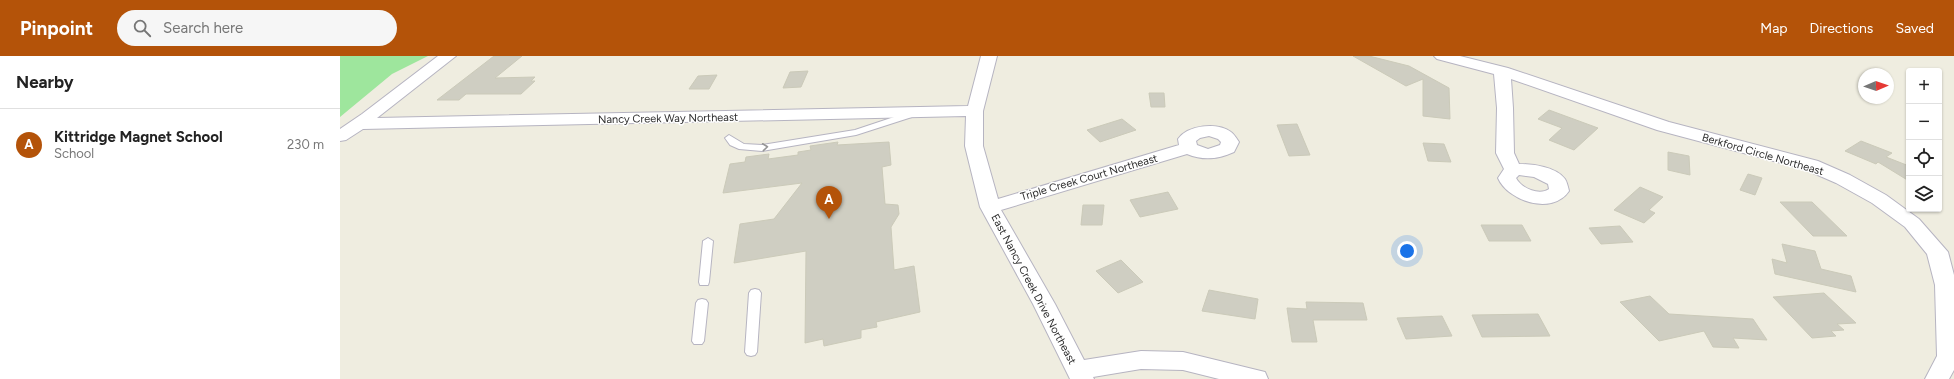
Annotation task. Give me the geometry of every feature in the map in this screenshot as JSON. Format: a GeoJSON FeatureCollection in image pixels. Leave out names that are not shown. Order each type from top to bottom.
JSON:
{"type":"FeatureCollection","features":[{"type":"Feature","properties":{"kind":"street"},"geometry":{"type":"LineString","coordinates":[[340,136],[361,124],[425,70],[448,56]]}},
{"type":"Feature","properties":{"kind":"street"},"geometry":{"type":"LineString","coordinates":[[975,112],[990,56]]}},
{"type":"Feature","properties":{"kind":"street","name":"Berkford Circle Northeast"},"geometry":{"type":"LineString","coordinates":[[1442,56],[1502,71],[1663,126],[1811,165],[1844,179],[1880,198],[1912,223],[1936,252],[1946,285],[1952,357],[1937,379]]}},
{"type":"Feature","properties":{"kind":"street"},"geometry":{"type":"LineString","coordinates":[[1502,71],[1505,108],[1505,154],[1513,169]]}},
{"type":"Feature","properties":{"kind":"street","name":"Nancy Creek Way Northeast"},"geometry":{"type":"LineString","coordinates":[[361,124],[975,112]]}},
{"type":"Feature","properties":{"kind":"street","name":"East Nancy Creek Drive Northeast"},"geometry":{"type":"LineString","coordinates":[[975,112],[974,146],[990,207],[1080,375]]}},
{"type":"Feature","properties":{"kind":"street","name":"Triple Creek Court Northeast"},"geometry":{"type":"LineString","coordinates":[[990,207],[1189,148]]}},
{"type":"Feature","properties":{"kind":"street"},"geometry":{"type":"LineString","coordinates":[[1080,375],[1141,360],[1183,361],[1256,379]]}},
{"type":"Feature","properties":{"kind":"lane"},"geometry":{"type":"LineString","coordinates":[[729,138],[733,143],[742,147],[762,148],[856,132],[917,112]]}},
{"type":"Feature","properties":{"kind":"lane"},"geometry":{"type":"LineString","coordinates":[[704,282],[708,241]]}},
{"type":"Feature","properties":{"kind":"lane"},"geometry":{"type":"LineString","coordinates":[[751,352],[755,293]]}},
{"type":"Feature","properties":{"kind":"lane"},"geometry":{"type":"LineString","coordinates":[[698,341],[702,303]]}},
{"type":"Feature","properties":{"kind":"green space"},"geometry":{"type":"Polygon","coordinates":[[[340,56],[428,56],[392,74],[340,117],[340,56]]]}},
{"type":"Feature","properties":{"kind":"building"},"geometry":{"type":"Polygon","coordinates":[[[494,56],[522,56],[495,78],[535,77],[531,81],[535,81],[521,94],[466,94],[459,100],[437,100],[494,56]]]}},
{"type":"Feature","properties":{"kind":"building"},"geometry":{"type":"Polygon","coordinates":[[[1353,56],[1369,56],[1409,66],[1449,88],[1450,119],[1423,116],[1423,79],[1406,86],[1353,56]]]}},
{"type":"Feature","properties":{"kind":"building"},"geometry":{"type":"Polygon","coordinates":[[[808,71],[801,87],[783,88],[790,72],[808,71]]]}},
{"type":"Feature","properties":{"kind":"building"},"geometry":{"type":"Polygon","coordinates":[[[717,75],[709,89],[689,89],[698,76],[717,75]]]}},
{"type":"Feature","properties":{"kind":"building"},"geometry":{"type":"Polygon","coordinates":[[[1149,93],[1164,93],[1165,107],[1151,107],[1149,93]]]}},
{"type":"Feature","properties":{"kind":"building"},"geometry":{"type":"Polygon","coordinates":[[[1549,110],[1598,128],[1574,150],[1549,140],[1562,128],[1538,119],[1549,110]]]}},
{"type":"Feature","properties":{"kind":"building"},"geometry":{"type":"Polygon","coordinates":[[[1122,119],[1136,130],[1100,142],[1087,130],[1122,119]]]}},
{"type":"Feature","properties":{"kind":"building"},"geometry":{"type":"Polygon","coordinates":[[[1297,124],[1310,155],[1289,156],[1277,125],[1297,124]]]}},
{"type":"Feature","properties":{"kind":"building"},"geometry":{"type":"Polygon","coordinates":[[[1861,141],[1892,153],[1886,157],[1906,165],[1906,179],[1878,162],[1876,164],[1845,151],[1861,141]]]}},
{"type":"Feature","properties":{"kind":"building"},"geometry":{"type":"Polygon","coordinates":[[[838,142],[837,145],[889,142],[891,165],[882,167],[885,204],[898,205],[899,214],[891,227],[894,270],[914,266],[920,312],[876,322],[877,327],[861,330],[861,338],[824,346],[823,339],[805,343],[806,251],[734,263],[740,224],[774,219],[802,183],[723,193],[730,164],[745,162],[746,157],[769,154],[768,159],[798,155],[798,152],[811,150],[810,146],[838,142]]]}},
{"type":"Feature","properties":{"kind":"building"},"geometry":{"type":"Polygon","coordinates":[[[1423,143],[1444,144],[1451,162],[1428,161],[1423,143]]]}},
{"type":"Feature","properties":{"kind":"building"},"geometry":{"type":"Polygon","coordinates":[[[1668,152],[1689,156],[1690,175],[1668,170],[1668,152]]]}},
{"type":"Feature","properties":{"kind":"building"},"geometry":{"type":"Polygon","coordinates":[[[1748,174],[1762,178],[1755,195],[1740,190],[1748,174]]]}},
{"type":"Feature","properties":{"kind":"building"},"geometry":{"type":"Polygon","coordinates":[[[1640,187],[1663,197],[1649,210],[1655,213],[1644,223],[1614,210],[1640,187]]]}},
{"type":"Feature","properties":{"kind":"building"},"geometry":{"type":"Polygon","coordinates":[[[1168,192],[1178,209],[1140,217],[1130,200],[1168,192]]]}},
{"type":"Feature","properties":{"kind":"building"},"geometry":{"type":"Polygon","coordinates":[[[1780,202],[1812,202],[1847,236],[1813,236],[1780,202]]]}},
{"type":"Feature","properties":{"kind":"building"},"geometry":{"type":"Polygon","coordinates":[[[1083,205],[1104,205],[1102,225],[1081,225],[1083,205]]]}},
{"type":"Feature","properties":{"kind":"building"},"geometry":{"type":"Polygon","coordinates":[[[1481,225],[1522,225],[1531,241],[1489,241],[1481,225]]]}},
{"type":"Feature","properties":{"kind":"building"},"geometry":{"type":"Polygon","coordinates":[[[1620,226],[1633,242],[1601,244],[1589,228],[1620,226]]]}},
{"type":"Feature","properties":{"kind":"building"},"geometry":{"type":"Polygon","coordinates":[[[1782,244],[1815,251],[1821,269],[1851,276],[1856,292],[1775,274],[1772,259],[1787,263],[1782,244]]]}},
{"type":"Feature","properties":{"kind":"building"},"geometry":{"type":"Polygon","coordinates":[[[1121,260],[1143,282],[1118,293],[1096,271],[1121,260]]]}},
{"type":"Feature","properties":{"kind":"building"},"geometry":{"type":"Polygon","coordinates":[[[1209,290],[1258,299],[1255,319],[1202,311],[1209,290]]]}},
{"type":"Feature","properties":{"kind":"building"},"geometry":{"type":"Polygon","coordinates":[[[1824,293],[1856,323],[1837,324],[1844,330],[1831,331],[1836,336],[1812,338],[1773,297],[1824,293]]]}},
{"type":"Feature","properties":{"kind":"building"},"geometry":{"type":"Polygon","coordinates":[[[1650,296],[1669,314],[1753,319],[1767,340],[1733,338],[1739,348],[1713,347],[1704,331],[1659,341],[1620,302],[1650,296]]]}},
{"type":"Feature","properties":{"kind":"building"},"geometry":{"type":"Polygon","coordinates":[[[1306,302],[1363,303],[1367,320],[1313,320],[1317,342],[1292,342],[1287,308],[1307,309],[1306,302]]]}},
{"type":"Feature","properties":{"kind":"building"},"geometry":{"type":"Polygon","coordinates":[[[1538,314],[1550,336],[1482,337],[1472,315],[1538,314]]]}},
{"type":"Feature","properties":{"kind":"building"},"geometry":{"type":"Polygon","coordinates":[[[1442,316],[1452,336],[1406,339],[1397,318],[1442,316]]]}},
{"type":"Feature","properties":{"kind":"place","name":"Kittridge Magnet School"},"geometry":{"type":"Point","coordinates":[829,219]}}]}
